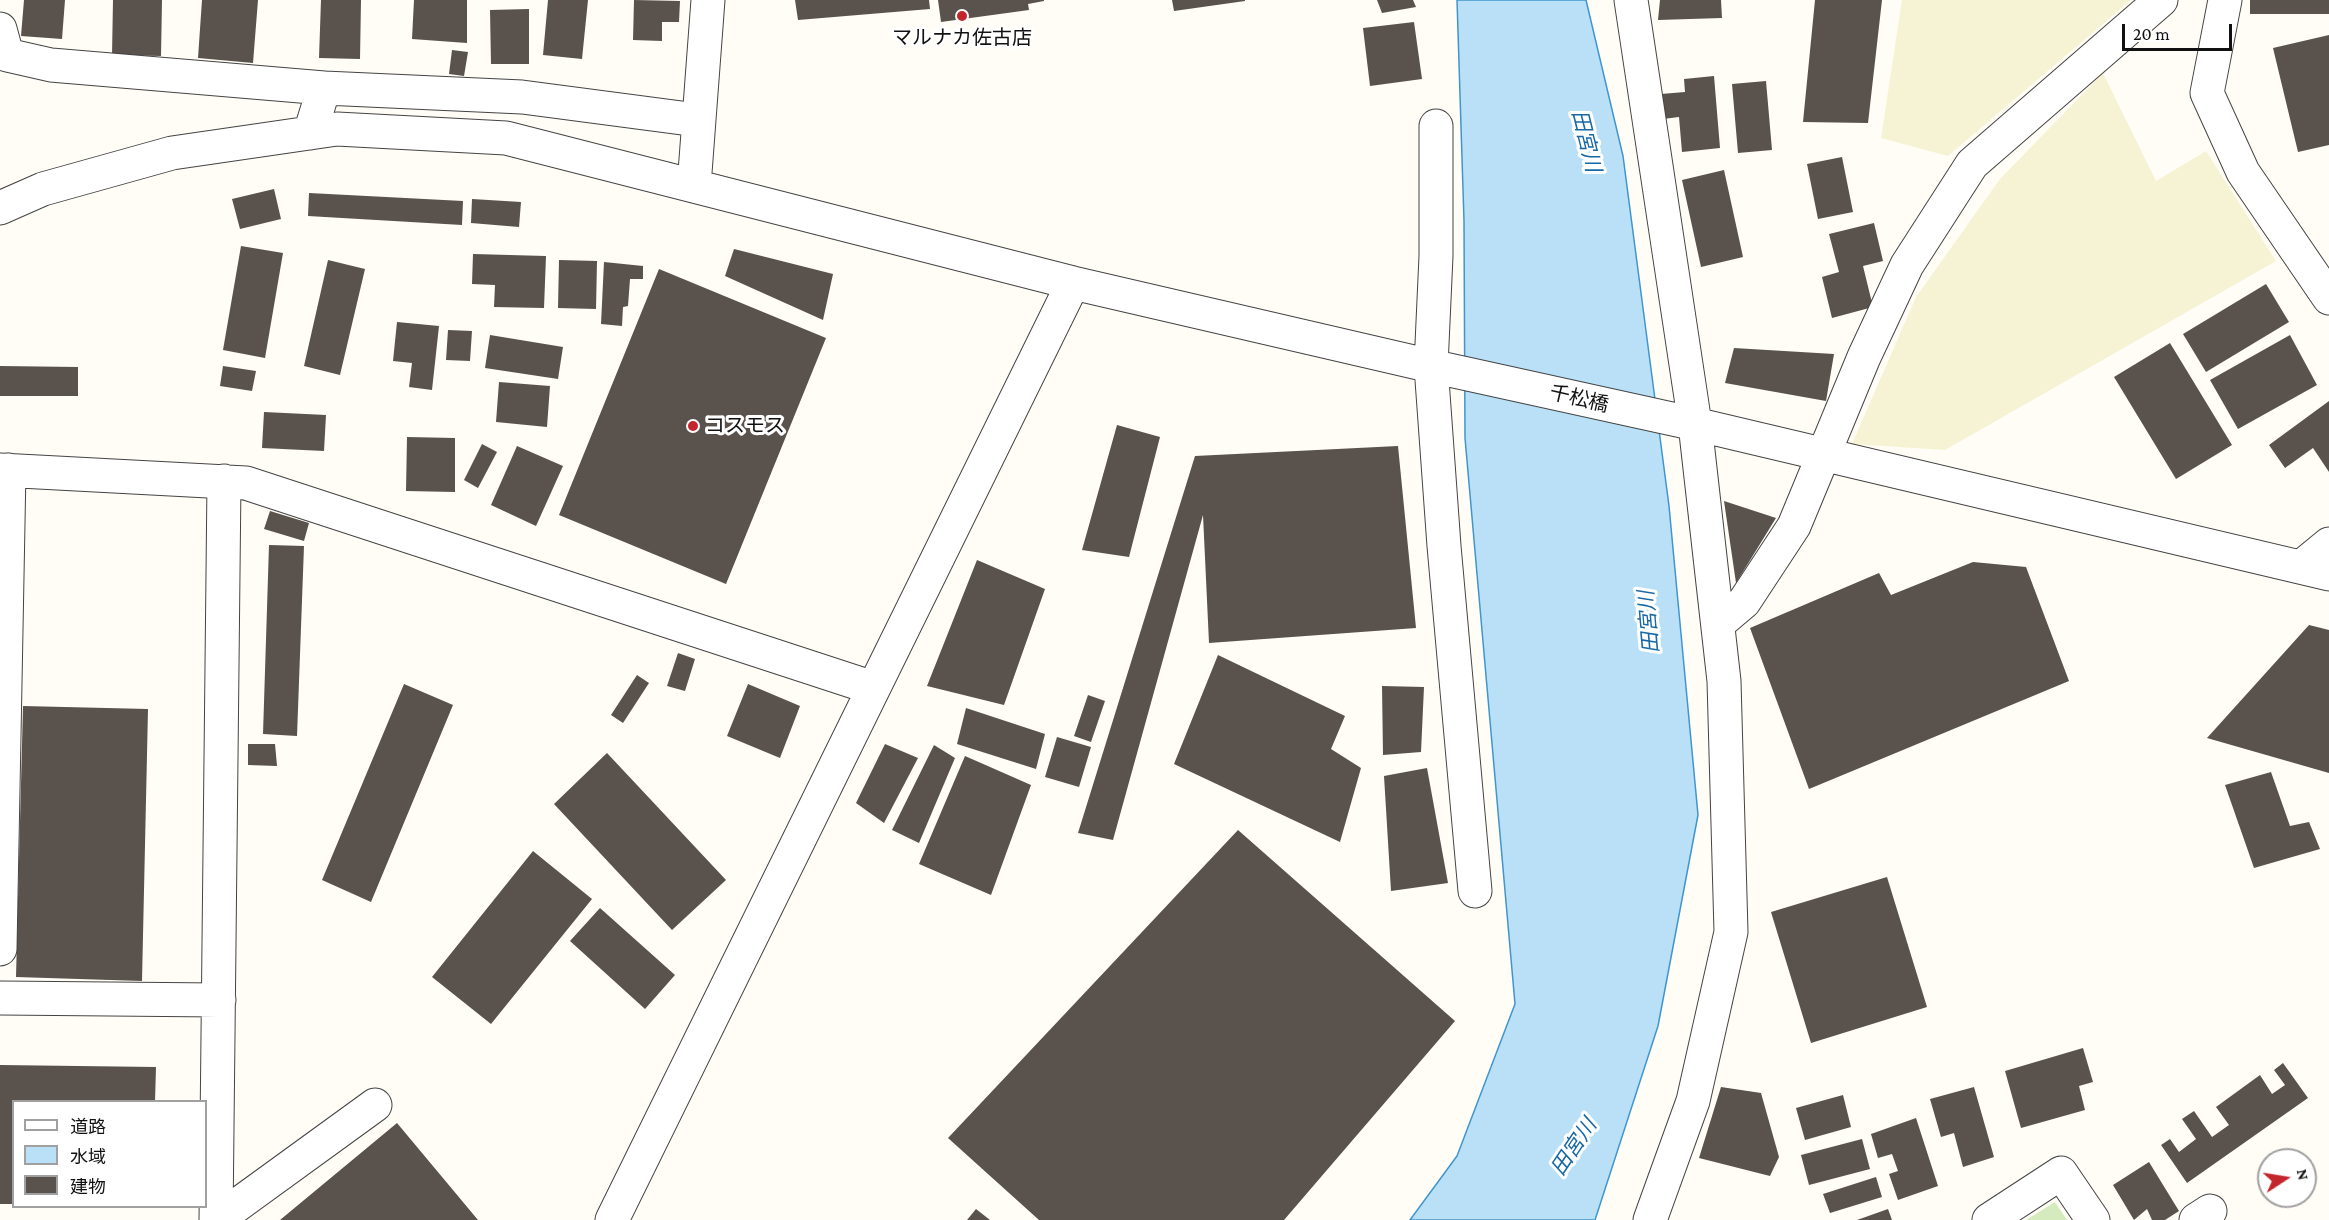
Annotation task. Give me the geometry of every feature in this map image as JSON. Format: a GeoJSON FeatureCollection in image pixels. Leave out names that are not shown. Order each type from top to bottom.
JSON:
{"type":"FeatureCollection","features":[{"type":"Feature","properties":{"kind":"street"},"geometry":{"type":"LineString","coordinates":[[694,186],[697,120],[708,0]]}},
{"type":"Feature","properties":{"kind":"street"},"geometry":{"type":"LineString","coordinates":[[1631,0],[1681,421],[1718,624],[1724,681],[1731,933],[1693,1101],[1650,1220]]}},
{"type":"Feature","properties":{"kind":"street"},"geometry":{"type":"LineString","coordinates":[[1718,624],[1744,602],[1794,526],[1864,357],[1906,265],[1972,164],[2161,0]]}},
{"type":"Feature","properties":{"kind":"street"},"geometry":{"type":"LineString","coordinates":[[2225,0],[2207,93],[2243,172],[2329,298]]}},
{"type":"Feature","properties":{"kind":"street"},"geometry":{"type":"LineString","coordinates":[[0,29],[8,55],[51,65],[324,88],[522,97],[697,120]]}},
{"type":"Feature","properties":{"kind":"street"},"geometry":{"type":"LineString","coordinates":[[310,133],[324,88]]}},
{"type":"Feature","properties":{"kind":"street"},"geometry":{"type":"LineString","coordinates":[[576,156],[587,106]]}},
{"type":"Feature","properties":{"kind":"street"},"geometry":{"type":"LineString","coordinates":[[1436,126],[1436,256],[1431,366],[1444,546],[1475,891]]}},
{"type":"Feature","properties":{"kind":"street","name":"千松橋"},"geometry":{"type":"LineString","coordinates":[[0,208],[43,189],[172,153],[337,129],[506,138],[1073,283],[1681,421],[2315,571]]}},
{"type":"Feature","properties":{"kind":"street"},"geometry":{"type":"LineString","coordinates":[[612,1220],[1073,283]]}},
{"type":"Feature","properties":{"kind":"street"},"geometry":{"type":"LineString","coordinates":[[0,950],[4,470],[246,483],[873,688]]}},
{"type":"Feature","properties":{"kind":"street"},"geometry":{"type":"LineString","coordinates":[[217,1219],[224,481]]}},
{"type":"Feature","properties":{"kind":"street"},"geometry":{"type":"LineString","coordinates":[[2315,571],[2329,544]]}},
{"type":"Feature","properties":{"kind":"street"},"geometry":{"type":"LineString","coordinates":[[0,998],[219,1000]]}},
{"type":"Feature","properties":{"kind":"street"},"geometry":{"type":"LineString","coordinates":[[217,1219],[375,1105]]}},
{"type":"Feature","properties":{"kind":"street"},"geometry":{"type":"LineString","coordinates":[[1989,1220],[2061,1173],[2093,1220]]}},
{"type":"Feature","properties":{"kind":"shaded area"},"geometry":{"type":"Polygon","coordinates":[[[1902,0],[2131,0],[1948,156],[1881,138],[1902,0]]]}},
{"type":"Feature","properties":{"kind":"shaded area"},"geometry":{"type":"Polygon","coordinates":[[[2103,73],[2156,181],[2206,151],[2276,261],[1945,450],[1852,444],[1916,297],[2000,179],[2103,73]]]}},
{"type":"Feature","properties":{"kind":"green space"},"geometry":{"type":"Polygon","coordinates":[[[2055,1202],[2067,1220],[2026,1220],[2055,1202]]]}},
{"type":"Feature","properties":{"kind":"water","name":"田宮川"},"geometry":{"type":"Polygon","coordinates":[[[1457,0],[1586,0],[1623,156],[1669,506],[1698,815],[1658,1026],[1595,1220],[1410,1220],[1457,1156],[1515,1004],[1465,438],[1464,221],[1457,0]]]}},
{"type":"Feature","properties":{"kind":"building"},"geometry":{"type":"Polygon","coordinates":[[[24,0],[65,0],[62,39],[21,36],[24,0]]]}},
{"type":"Feature","properties":{"kind":"building"},"geometry":{"type":"Polygon","coordinates":[[[113,0],[162,0],[161,56],[112,55],[113,0]]]}},
{"type":"Feature","properties":{"kind":"building"},"geometry":{"type":"Polygon","coordinates":[[[202,0],[258,0],[253,63],[198,58],[202,0]]]}},
{"type":"Feature","properties":{"kind":"building"},"geometry":{"type":"Polygon","coordinates":[[[321,0],[361,0],[360,59],[319,58],[321,0]]]}},
{"type":"Feature","properties":{"kind":"building"},"geometry":{"type":"Polygon","coordinates":[[[414,0],[467,0],[467,43],[412,39],[414,0]]]}},
{"type":"Feature","properties":{"kind":"building"},"geometry":{"type":"Polygon","coordinates":[[[548,0],[588,0],[582,59],[543,55],[548,0]]]}},
{"type":"Feature","properties":{"kind":"building"},"geometry":{"type":"Polygon","coordinates":[[[634,0],[680,1],[679,22],[662,22],[662,41],[633,40],[634,0]]]}},
{"type":"Feature","properties":{"kind":"building"},"geometry":{"type":"Polygon","coordinates":[[[795,0],[929,0],[930,9],[798,20],[795,0]]]}},
{"type":"Feature","properties":{"kind":"building","name":"マルナカ佐古店"},"geometry":{"type":"Polygon","coordinates":[[[938,0],[1044,1],[1028,4],[1029,10],[941,22],[938,0]]]}},
{"type":"Feature","properties":{"kind":"building"},"geometry":{"type":"Polygon","coordinates":[[[1172,0],[1245,0],[1245,1],[1174,11],[1172,0]]]}},
{"type":"Feature","properties":{"kind":"building"},"geometry":{"type":"Polygon","coordinates":[[[1377,0],[1413,0],[1416,7],[1382,13],[1377,0]]]}},
{"type":"Feature","properties":{"kind":"building"},"geometry":{"type":"Polygon","coordinates":[[[1660,0],[1721,0],[1722,18],[1658,20],[1660,0]]]}},
{"type":"Feature","properties":{"kind":"building"},"geometry":{"type":"Polygon","coordinates":[[[1815,0],[1882,0],[1868,123],[1803,122],[1815,0]]]}},
{"type":"Feature","properties":{"kind":"building"},"geometry":{"type":"Polygon","coordinates":[[[2250,0],[2329,0],[2329,14],[2250,14],[2250,0]]]}},
{"type":"Feature","properties":{"kind":"building"},"geometry":{"type":"Polygon","coordinates":[[[529,9],[529,64],[491,64],[490,10],[529,9]]]}},
{"type":"Feature","properties":{"kind":"building"},"geometry":{"type":"Polygon","coordinates":[[[1414,22],[1422,79],[1370,86],[1363,28],[1414,22]]]}},
{"type":"Feature","properties":{"kind":"building"},"geometry":{"type":"Polygon","coordinates":[[[2329,35],[2329,145],[2298,152],[2273,48],[2329,35]]]}},
{"type":"Feature","properties":{"kind":"building"},"geometry":{"type":"Polygon","coordinates":[[[452,50],[468,52],[464,76],[449,74],[452,50]]]}},
{"type":"Feature","properties":{"kind":"building"},"geometry":{"type":"Polygon","coordinates":[[[1714,76],[1720,148],[1682,152],[1679,117],[1663,119],[1661,94],[1685,92],[1684,79],[1714,76]]]}},
{"type":"Feature","properties":{"kind":"building"},"geometry":{"type":"Polygon","coordinates":[[[1766,81],[1772,150],[1738,153],[1732,84],[1766,81]]]}},
{"type":"Feature","properties":{"kind":"building"},"geometry":{"type":"Polygon","coordinates":[[[1842,157],[1853,212],[1818,219],[1807,164],[1842,157]]]}},
{"type":"Feature","properties":{"kind":"building"},"geometry":{"type":"Polygon","coordinates":[[[1724,170],[1743,257],[1701,267],[1682,180],[1724,170]]]}},
{"type":"Feature","properties":{"kind":"building"},"geometry":{"type":"Polygon","coordinates":[[[274,189],[281,219],[240,229],[232,199],[274,189]]]}},
{"type":"Feature","properties":{"kind":"building"},"geometry":{"type":"Polygon","coordinates":[[[309,193],[463,201],[462,225],[308,216],[309,193]]]}},
{"type":"Feature","properties":{"kind":"building"},"geometry":{"type":"Polygon","coordinates":[[[472,199],[521,202],[519,227],[471,223],[472,199]]]}},
{"type":"Feature","properties":{"kind":"building"},"geometry":{"type":"Polygon","coordinates":[[[1874,223],[1883,261],[1863,266],[1873,307],[1832,318],[1822,277],[1839,272],[1829,234],[1874,223]]]}},
{"type":"Feature","properties":{"kind":"building"},"geometry":{"type":"Polygon","coordinates":[[[241,246],[283,253],[265,358],[223,350],[241,246]]]}},
{"type":"Feature","properties":{"kind":"building"},"geometry":{"type":"Polygon","coordinates":[[[734,249],[833,274],[823,320],[725,276],[734,249]]]}},
{"type":"Feature","properties":{"kind":"building"},"geometry":{"type":"Polygon","coordinates":[[[473,254],[546,256],[544,308],[494,307],[495,285],[472,284],[473,254]]]}},
{"type":"Feature","properties":{"kind":"building"},"geometry":{"type":"Polygon","coordinates":[[[328,260],[365,269],[340,375],[304,366],[328,260]]]}},
{"type":"Feature","properties":{"kind":"building"},"geometry":{"type":"Polygon","coordinates":[[[559,260],[597,261],[596,309],[558,308],[559,260]]]}},
{"type":"Feature","properties":{"kind":"building"},"geometry":{"type":"Polygon","coordinates":[[[604,262],[643,266],[643,279],[630,279],[628,306],[623,307],[622,326],[601,324],[604,262]]]}},
{"type":"Feature","properties":{"kind":"building","name":"コスモス"},"geometry":{"type":"Polygon","coordinates":[[[659,269],[826,338],[726,584],[559,515],[659,269]]]}},
{"type":"Feature","properties":{"kind":"building"},"geometry":{"type":"Polygon","coordinates":[[[2266,284],[2289,322],[2206,372],[2183,334],[2266,284]]]}},
{"type":"Feature","properties":{"kind":"building"},"geometry":{"type":"Polygon","coordinates":[[[397,322],[439,326],[432,390],[409,387],[412,363],[393,361],[397,322]]]}},
{"type":"Feature","properties":{"kind":"building"},"geometry":{"type":"Polygon","coordinates":[[[448,330],[472,331],[470,361],[446,360],[448,330]]]}},
{"type":"Feature","properties":{"kind":"building"},"geometry":{"type":"Polygon","coordinates":[[[490,335],[563,347],[558,379],[485,368],[490,335]]]}},
{"type":"Feature","properties":{"kind":"building"},"geometry":{"type":"Polygon","coordinates":[[[2290,335],[2317,385],[2238,429],[2210,380],[2290,335]]]}},
{"type":"Feature","properties":{"kind":"building"},"geometry":{"type":"Polygon","coordinates":[[[2170,343],[2232,445],[2176,479],[2114,377],[2170,343]]]}},
{"type":"Feature","properties":{"kind":"building"},"geometry":{"type":"Polygon","coordinates":[[[1734,348],[1834,354],[1826,401],[1725,383],[1734,348]]]}},
{"type":"Feature","properties":{"kind":"building"},"geometry":{"type":"Polygon","coordinates":[[[0,366],[78,367],[78,396],[0,396],[0,366]]]}},
{"type":"Feature","properties":{"kind":"building"},"geometry":{"type":"Polygon","coordinates":[[[223,366],[256,371],[252,391],[220,386],[223,366]]]}},
{"type":"Feature","properties":{"kind":"building"},"geometry":{"type":"Polygon","coordinates":[[[499,382],[550,386],[547,427],[496,422],[499,382]]]}},
{"type":"Feature","properties":{"kind":"building"},"geometry":{"type":"Polygon","coordinates":[[[2329,401],[2329,472],[2313,448],[2285,468],[2269,445],[2329,401]]]}},
{"type":"Feature","properties":{"kind":"building"},"geometry":{"type":"Polygon","coordinates":[[[264,412],[326,415],[324,451],[262,448],[264,412]]]}},
{"type":"Feature","properties":{"kind":"building"},"geometry":{"type":"Polygon","coordinates":[[[1117,425],[1160,437],[1129,557],[1082,550],[1117,425]]]}},
{"type":"Feature","properties":{"kind":"building"},"geometry":{"type":"Polygon","coordinates":[[[407,437],[455,438],[455,492],[406,491],[407,437]]]}},
{"type":"Feature","properties":{"kind":"building"},"geometry":{"type":"Polygon","coordinates":[[[482,444],[497,452],[478,488],[464,480],[482,444]]]}},
{"type":"Feature","properties":{"kind":"building"},"geometry":{"type":"Polygon","coordinates":[[[517,446],[563,466],[536,526],[491,505],[517,446]]]}},
{"type":"Feature","properties":{"kind":"building"},"geometry":{"type":"Polygon","coordinates":[[[1398,446],[1416,628],[1209,643],[1203,515],[1113,840],[1078,833],[1195,456],[1398,446]]]}},
{"type":"Feature","properties":{"kind":"building"},"geometry":{"type":"Polygon","coordinates":[[[1724,501],[1776,518],[1736,583],[1724,501]]]}},
{"type":"Feature","properties":{"kind":"building"},"geometry":{"type":"Polygon","coordinates":[[[270,511],[309,523],[304,541],[264,529],[270,511]]]}},
{"type":"Feature","properties":{"kind":"building"},"geometry":{"type":"Polygon","coordinates":[[[269,545],[304,546],[297,736],[263,734],[269,545]]]}},
{"type":"Feature","properties":{"kind":"building"},"geometry":{"type":"Polygon","coordinates":[[[977,560],[1045,589],[1004,705],[927,686],[977,560]]]}},
{"type":"Feature","properties":{"kind":"building"},"geometry":{"type":"Polygon","coordinates":[[[1973,562],[2026,567],[2069,681],[1809,789],[1750,628],[1879,573],[1891,595],[1973,562]]]}},
{"type":"Feature","properties":{"kind":"building"},"geometry":{"type":"Polygon","coordinates":[[[2309,625],[2329,630],[2329,773],[2207,738],[2309,625]]]}},
{"type":"Feature","properties":{"kind":"building"},"geometry":{"type":"Polygon","coordinates":[[[678,653],[695,659],[685,691],[667,686],[678,653]]]}},
{"type":"Feature","properties":{"kind":"building"},"geometry":{"type":"Polygon","coordinates":[[[1218,655],[1345,716],[1331,749],[1361,768],[1340,842],[1174,764],[1218,655]]]}},
{"type":"Feature","properties":{"kind":"building"},"geometry":{"type":"Polygon","coordinates":[[[637,675],[649,683],[623,723],[611,715],[637,675]]]}},
{"type":"Feature","properties":{"kind":"building"},"geometry":{"type":"Polygon","coordinates":[[[404,684],[453,705],[371,902],[322,880],[404,684]]]}},
{"type":"Feature","properties":{"kind":"building"},"geometry":{"type":"Polygon","coordinates":[[[748,684],[800,706],[780,758],[727,736],[748,684]]]}},
{"type":"Feature","properties":{"kind":"building"},"geometry":{"type":"Polygon","coordinates":[[[1382,686],[1424,687],[1421,752],[1383,755],[1382,686]]]}},
{"type":"Feature","properties":{"kind":"building"},"geometry":{"type":"Polygon","coordinates":[[[1088,695],[1105,701],[1091,742],[1074,736],[1088,695]]]}},
{"type":"Feature","properties":{"kind":"building"},"geometry":{"type":"Polygon","coordinates":[[[23,706],[148,709],[142,981],[16,977],[23,706]]]}},
{"type":"Feature","properties":{"kind":"building"},"geometry":{"type":"Polygon","coordinates":[[[966,708],[1045,734],[1036,769],[957,744],[966,708]]]}},
{"type":"Feature","properties":{"kind":"building"},"geometry":{"type":"Polygon","coordinates":[[[1057,737],[1091,747],[1079,787],[1045,777],[1057,737]]]}},
{"type":"Feature","properties":{"kind":"building"},"geometry":{"type":"Polygon","coordinates":[[[248,744],[275,744],[277,766],[248,765],[248,744]]]}},
{"type":"Feature","properties":{"kind":"building"},"geometry":{"type":"Polygon","coordinates":[[[885,744],[918,758],[884,823],[856,803],[885,744]]]}},
{"type":"Feature","properties":{"kind":"building"},"geometry":{"type":"Polygon","coordinates":[[[934,745],[955,758],[919,843],[892,830],[934,745]]]}},
{"type":"Feature","properties":{"kind":"building"},"geometry":{"type":"Polygon","coordinates":[[[607,753],[726,880],[672,930],[554,804],[607,753]]]}},
{"type":"Feature","properties":{"kind":"building"},"geometry":{"type":"Polygon","coordinates":[[[965,756],[1031,785],[991,895],[919,864],[965,756]]]}},
{"type":"Feature","properties":{"kind":"building"},"geometry":{"type":"Polygon","coordinates":[[[1427,768],[1448,883],[1391,891],[1384,776],[1427,768]]]}},
{"type":"Feature","properties":{"kind":"building"},"geometry":{"type":"Polygon","coordinates":[[[2271,772],[2290,826],[2309,822],[2320,849],[2254,868],[2225,785],[2271,772]]]}},
{"type":"Feature","properties":{"kind":"building"},"geometry":{"type":"Polygon","coordinates":[[[1238,830],[1455,1021],[1284,1220],[1039,1220],[948,1138],[1238,830]]]}},
{"type":"Feature","properties":{"kind":"building"},"geometry":{"type":"Polygon","coordinates":[[[533,851],[592,899],[491,1024],[432,977],[533,851]]]}},
{"type":"Feature","properties":{"kind":"building"},"geometry":{"type":"Polygon","coordinates":[[[1887,877],[1927,1007],[1811,1043],[1771,912],[1887,877]]]}},
{"type":"Feature","properties":{"kind":"building"},"geometry":{"type":"Polygon","coordinates":[[[600,908],[675,975],[645,1009],[570,941],[600,908]]]}},
{"type":"Feature","properties":{"kind":"building"},"geometry":{"type":"Polygon","coordinates":[[[2083,1048],[2093,1082],[2079,1086],[2085,1110],[2021,1128],[2005,1071],[2083,1048]]]}},
{"type":"Feature","properties":{"kind":"building"},"geometry":{"type":"Polygon","coordinates":[[[2283,1063],[2308,1098],[2187,1183],[2161,1145],[2170,1139],[2179,1152],[2196,1139],[2182,1119],[2194,1111],[2212,1137],[2229,1125],[2216,1107],[2260,1075],[2272,1094],[2285,1085],[2274,1070],[2283,1063]]]}},
{"type":"Feature","properties":{"kind":"building"},"geometry":{"type":"Polygon","coordinates":[[[0,1065],[156,1067],[155,1100],[12,1100],[12,1204],[0,1204],[0,1065]]]}},
{"type":"Feature","properties":{"kind":"building"},"geometry":{"type":"Polygon","coordinates":[[[1721,1087],[1761,1093],[1779,1157],[1770,1176],[1699,1158],[1721,1087]]]}},
{"type":"Feature","properties":{"kind":"building"},"geometry":{"type":"Polygon","coordinates":[[[1974,1087],[1994,1157],[1963,1167],[1954,1133],[1941,1137],[1930,1099],[1974,1087]]]}},
{"type":"Feature","properties":{"kind":"building"},"geometry":{"type":"Polygon","coordinates":[[[1843,1095],[1851,1127],[1805,1140],[1796,1108],[1843,1095]]]}},
{"type":"Feature","properties":{"kind":"building"},"geometry":{"type":"Polygon","coordinates":[[[1916,1118],[1938,1186],[1898,1200],[1889,1174],[1898,1171],[1892,1154],[1878,1158],[1871,1134],[1916,1118]]]}},
{"type":"Feature","properties":{"kind":"building"},"geometry":{"type":"Polygon","coordinates":[[[397,1123],[478,1220],[280,1220],[397,1123]]]}},
{"type":"Feature","properties":{"kind":"building"},"geometry":{"type":"Polygon","coordinates":[[[1862,1139],[1870,1169],[1809,1185],[1801,1155],[1862,1139]]]}},
{"type":"Feature","properties":{"kind":"building"},"geometry":{"type":"Polygon","coordinates":[[[2149,1162],[2179,1211],[2165,1220],[2152,1220],[2147,1209],[2134,1220],[2113,1185],[2149,1162]]]}},
{"type":"Feature","properties":{"kind":"building"},"geometry":{"type":"Polygon","coordinates":[[[1876,1177],[1882,1197],[1830,1213],[1823,1194],[1876,1177]]]}},
{"type":"Feature","properties":{"kind":"building"},"geometry":{"type":"Polygon","coordinates":[[[976,1209],[990,1220],[967,1220],[976,1209]]]}},
{"type":"Feature","properties":{"kind":"building"},"geometry":{"type":"Polygon","coordinates":[[[1888,1209],[1892,1220],[1857,1220],[1888,1209]]]}},
{"type":"Feature","properties":{"kind":"place","name":"マルナカ佐古店"},"geometry":{"type":"Point","coordinates":[962,16]}},
{"type":"Feature","properties":{"kind":"place","name":"コスモス"},"geometry":{"type":"Point","coordinates":[693,426]}}]}
